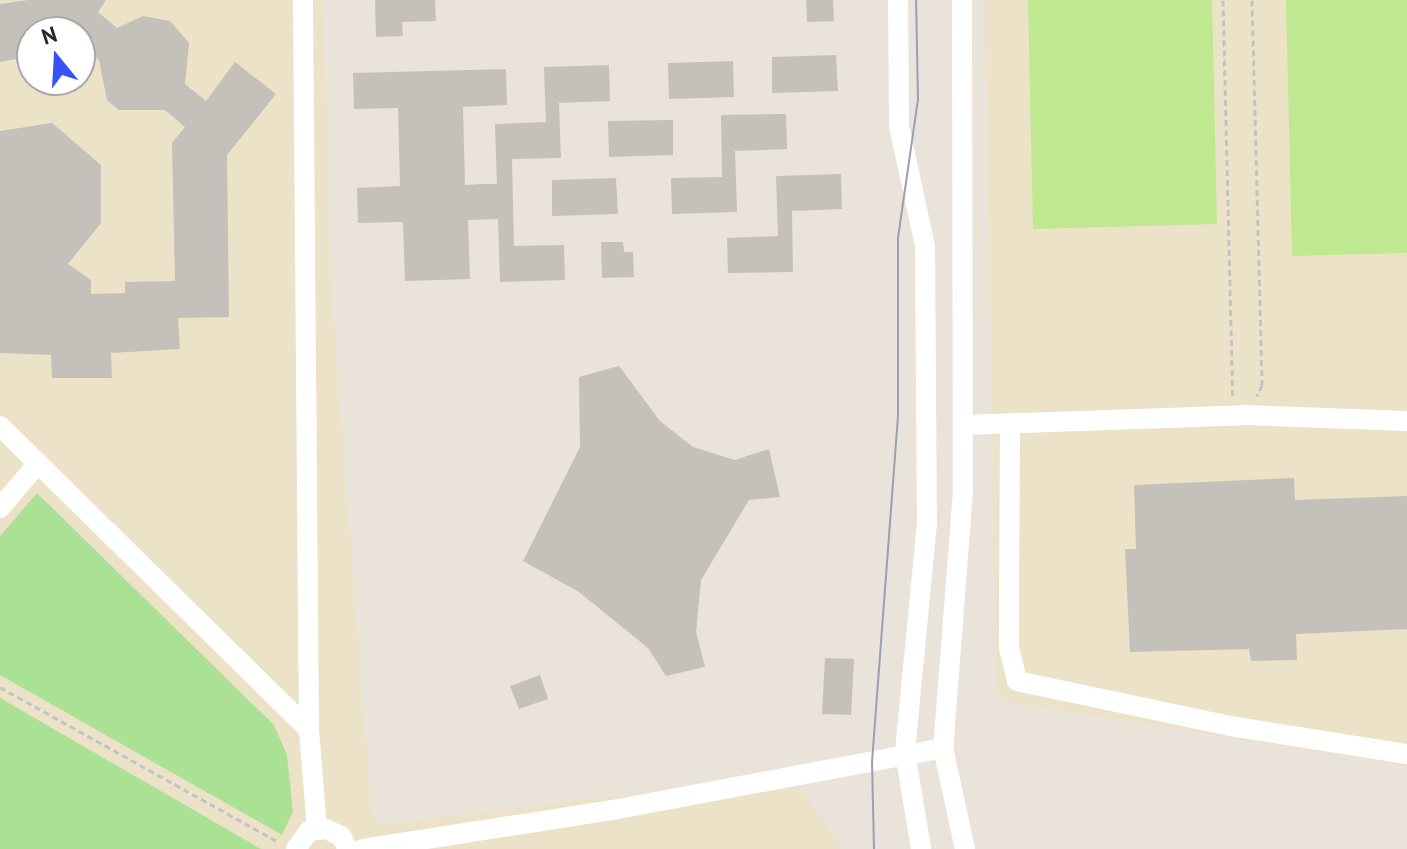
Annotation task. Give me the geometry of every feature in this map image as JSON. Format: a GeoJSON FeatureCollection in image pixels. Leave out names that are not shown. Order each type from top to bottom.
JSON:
{"type":"FeatureCollection","features":[{"type":"Feature","properties":{"kind":"street"},"geometry":{"type":"LineString","coordinates":[[303,0],[309,730],[317,829]]}},
{"type":"Feature","properties":{"kind":"street"},"geometry":{"type":"LineString","coordinates":[[898,0],[899,126],[925,246],[929,436],[919,641],[905,752],[921,849]]}},
{"type":"Feature","properties":{"kind":"street"},"geometry":{"type":"LineString","coordinates":[[962,0],[964,425],[956,624],[943,748],[965,849]]}},
{"type":"Feature","properties":{"kind":"street"},"geometry":{"type":"LineString","coordinates":[[964,425],[1245,415],[1407,421]]}},
{"type":"Feature","properties":{"kind":"street"},"geometry":{"type":"LineString","coordinates":[[1010,424],[1009,648],[1017,681],[1230,726],[1407,754]]}},
{"type":"Feature","properties":{"kind":"street"},"geometry":{"type":"LineString","coordinates":[[0,426],[309,730]]}},
{"type":"Feature","properties":{"kind":"street"},"geometry":{"type":"LineString","coordinates":[[0,508],[38,463]]}},
{"type":"Feature","properties":{"kind":"street"},"geometry":{"type":"LineString","coordinates":[[363,849],[618,809],[905,752],[943,748]]}},
{"type":"Feature","properties":{"kind":"street"},"geometry":{"type":"LineString","coordinates":[[908,777],[923,760],[938,762],[948,776]]}},
{"type":"Feature","properties":{"kind":"street"},"geometry":{"type":"LineString","coordinates":[[297,846],[317,829],[334,831],[348,849]]}},
{"type":"Feature","properties":{"kind":"path"},"geometry":{"type":"LineString","coordinates":[[1223,0],[1231,389],[1239,401]]}},
{"type":"Feature","properties":{"kind":"path"},"geometry":{"type":"LineString","coordinates":[[1248,401],[1262,385],[1252,0]]}},
{"type":"Feature","properties":{"kind":"path"},"geometry":{"type":"LineString","coordinates":[[0,687],[276,842],[297,846]]}},
{"type":"Feature","properties":{"kind":"shaded area"},"geometry":{"type":"Polygon","coordinates":[[[0,0],[323,0],[332,301],[371,808],[377,825],[794,775],[800,796],[802,790],[842,849],[0,849],[0,0]]]}},
{"type":"Feature","properties":{"kind":"shaded area"},"geometry":{"type":"Polygon","coordinates":[[[985,0],[1407,0],[1407,766],[997,700],[985,0]]]}},
{"type":"Feature","properties":{"kind":"green space"},"geometry":{"type":"Polygon","coordinates":[[[1028,0],[1212,0],[1217,224],[1033,229],[1028,0]]]}},
{"type":"Feature","properties":{"kind":"green space"},"geometry":{"type":"Polygon","coordinates":[[[1286,0],[1407,0],[1407,253],[1292,256],[1286,0]]]}},
{"type":"Feature","properties":{"kind":"green space"},"geometry":{"type":"Polygon","coordinates":[[[37,493],[274,725],[287,755],[293,812],[282,835],[0,675],[0,536],[37,493]]]}},
{"type":"Feature","properties":{"kind":"green space"},"geometry":{"type":"Polygon","coordinates":[[[0,698],[261,849],[0,849],[0,698]]]}},
{"type":"Feature","properties":{"kind":"building"},"geometry":{"type":"Polygon","coordinates":[[[28,0],[106,0],[98,12],[117,28],[143,16],[170,21],[189,43],[185,84],[206,101],[235,62],[276,94],[227,155],[229,317],[178,318],[180,349],[111,353],[112,378],[52,378],[51,355],[0,353],[0,131],[52,123],[101,165],[101,223],[68,264],[91,280],[91,294],[125,293],[125,282],[175,281],[172,143],[185,127],[165,110],[119,110],[107,100],[99,60],[96,58],[96,16],[16,16],[16,59],[0,62],[0,4],[28,0]]]}},
{"type":"Feature","properties":{"kind":"building"},"geometry":{"type":"Polygon","coordinates":[[[375,0],[435,0],[436,21],[402,22],[403,36],[376,37],[375,0]]]}},
{"type":"Feature","properties":{"kind":"building"},"geometry":{"type":"Polygon","coordinates":[[[806,0],[833,0],[834,21],[807,22],[806,0]]]}},
{"type":"Feature","properties":{"kind":"building"},"geometry":{"type":"Polygon","coordinates":[[[836,55],[838,91],[772,93],[772,57],[836,55]]]}},
{"type":"Feature","properties":{"kind":"building"},"geometry":{"type":"Polygon","coordinates":[[[733,61],[734,97],[669,99],[668,63],[733,61]]]}},
{"type":"Feature","properties":{"kind":"building"},"geometry":{"type":"Polygon","coordinates":[[[609,65],[610,101],[559,103],[561,158],[512,159],[514,246],[564,245],[565,280],[500,282],[498,219],[468,220],[470,279],[405,281],[403,222],[358,223],[357,188],[400,186],[398,108],[354,109],[353,73],[506,69],[507,105],[463,107],[465,185],[497,184],[495,124],[546,122],[544,67],[609,65]]]}},
{"type":"Feature","properties":{"kind":"building"},"geometry":{"type":"Polygon","coordinates":[[[786,114],[787,149],[735,151],[737,212],[672,214],[671,178],[722,177],[721,115],[786,114]]]}},
{"type":"Feature","properties":{"kind":"building"},"geometry":{"type":"Polygon","coordinates":[[[673,120],[673,155],[609,157],[608,121],[673,120]]]}},
{"type":"Feature","properties":{"kind":"building"},"geometry":{"type":"Polygon","coordinates":[[[841,174],[842,209],[792,211],[793,272],[728,273],[727,238],[778,236],[776,176],[841,174]]]}},
{"type":"Feature","properties":{"kind":"building"},"geometry":{"type":"Polygon","coordinates":[[[616,178],[618,214],[552,216],[552,180],[616,178]]]}},
{"type":"Feature","properties":{"kind":"building"},"geometry":{"type":"Polygon","coordinates":[[[601,242],[623,242],[624,252],[633,252],[634,277],[602,278],[601,242]]]}},
{"type":"Feature","properties":{"kind":"building"},"geometry":{"type":"Polygon","coordinates":[[[619,366],[660,421],[693,447],[735,460],[769,449],[780,497],[749,500],[701,580],[696,632],[705,667],[666,676],[648,648],[579,592],[523,561],[580,447],[579,377],[619,366]]]}},
{"type":"Feature","properties":{"kind":"building"},"geometry":{"type":"Polygon","coordinates":[[[1294,478],[1295,500],[1407,496],[1407,629],[1296,634],[1297,660],[1251,661],[1249,649],[1130,652],[1125,549],[1136,549],[1134,485],[1294,478]]]}},
{"type":"Feature","properties":{"kind":"building"},"geometry":{"type":"Polygon","coordinates":[[[825,658],[854,659],[851,715],[822,714],[825,658]]]}},
{"type":"Feature","properties":{"kind":"building"},"geometry":{"type":"Polygon","coordinates":[[[540,675],[548,699],[519,709],[510,686],[540,675]]]}},
{"type":"Feature","properties":{"kind":"tram line"},"geometry":{"type":"LineString","coordinates":[[874,849],[872,762],[898,415],[898,238],[918,100],[916,0]]}}]}
